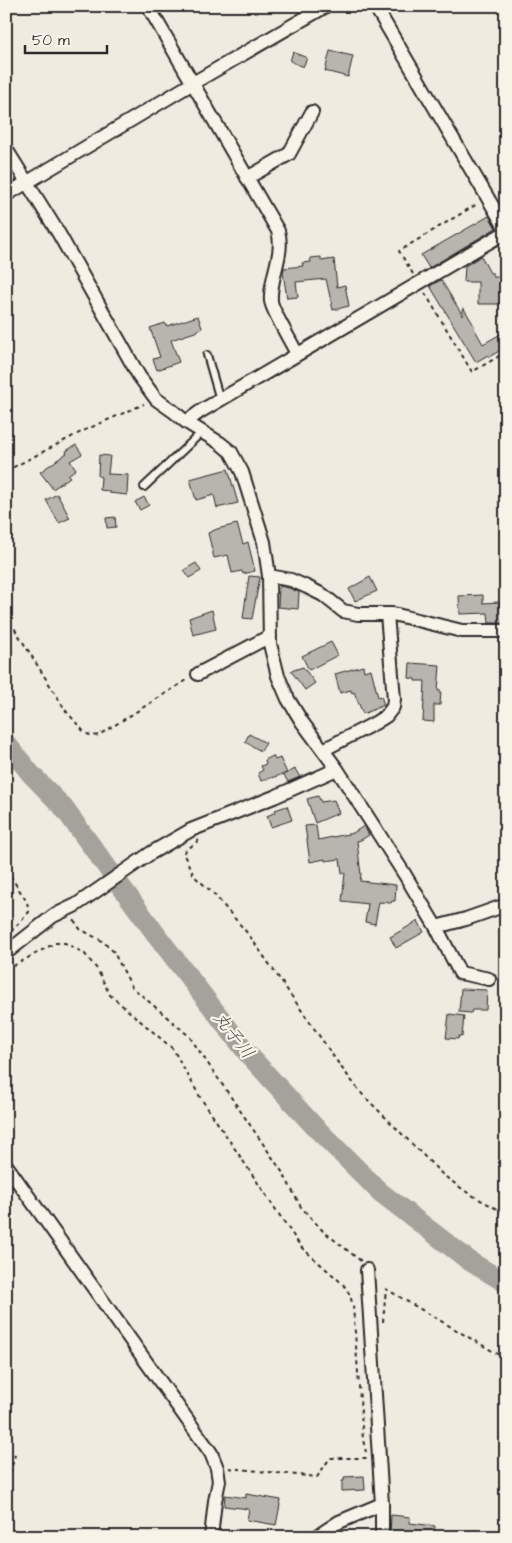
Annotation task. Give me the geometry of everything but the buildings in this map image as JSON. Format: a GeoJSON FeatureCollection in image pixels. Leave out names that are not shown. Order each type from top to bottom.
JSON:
{"type":"FeatureCollection","features":[{"type":"Feature","properties":{"kind":"street"},"geometry":{"type":"LineString","coordinates":[[148,6],[278,231],[281,241],[271,293],[271,303],[297,354]]}},
{"type":"Feature","properties":{"kind":"street"},"geometry":{"type":"LineString","coordinates":[[6,194],[326,6]]}},
{"type":"Feature","properties":{"kind":"street"},"geometry":{"type":"LineString","coordinates":[[186,422],[201,410],[506,230],[375,6]]}},
{"type":"Feature","properties":{"kind":"street"},"geometry":{"type":"LineString","coordinates":[[247,178],[289,154],[312,112]]}},
{"type":"Feature","properties":{"kind":"street"},"geometry":{"type":"LineString","coordinates":[[6,149],[59,234],[139,376],[156,400],[231,452],[242,472],[264,542],[269,576],[270,644],[278,676],[288,699],[336,769],[436,926],[460,973],[489,979]]}},
{"type":"Feature","properties":{"kind":"street"},"geometry":{"type":"LineString","coordinates":[[269,576],[291,580],[307,587],[323,595],[343,611],[358,614],[405,616],[462,631],[506,631]]}},
{"type":"Feature","properties":{"kind":"street"},"geometry":{"type":"LineString","coordinates":[[323,750],[375,723],[386,716],[393,707],[394,699],[387,614]]}},
{"type":"Feature","properties":{"kind":"street"},"geometry":{"type":"LineString","coordinates":[[198,674],[270,636]]}},
{"type":"Feature","properties":{"kind":"street"},"geometry":{"type":"LineString","coordinates":[[6,953],[53,916],[72,907],[151,853],[191,830],[274,797],[336,769]]}},
{"type":"Feature","properties":{"kind":"street"},"geometry":{"type":"LineString","coordinates":[[436,926],[466,919],[506,904]]}},
{"type":"Feature","properties":{"kind":"street"},"geometry":{"type":"LineString","coordinates":[[6,1165],[211,1453],[217,1468],[219,1481],[211,1537]]}},
{"type":"Feature","properties":{"kind":"street"},"geometry":{"type":"LineString","coordinates":[[368,1270],[382,1504],[382,1537]]}},
{"type":"Feature","properties":{"kind":"street"},"geometry":{"type":"LineString","coordinates":[[316,1537],[339,1522],[382,1504]]}},
{"type":"Feature","properties":{"kind":"lane"},"geometry":{"type":"LineString","coordinates":[[207,355],[220,400]]}},
{"type":"Feature","properties":{"kind":"lane"},"geometry":{"type":"LineString","coordinates":[[144,488],[202,432]]}},
{"type":"Feature","properties":{"kind":"path"},"geometry":{"type":"LineString","coordinates":[[487,198],[399,251],[472,372],[506,352]]}},
{"type":"Feature","properties":{"kind":"path"},"geometry":{"type":"LineString","coordinates":[[6,471],[83,431],[156,400]]}},
{"type":"Feature","properties":{"kind":"path"},"geometry":{"type":"LineString","coordinates":[[6,615],[66,711],[85,732],[92,736],[99,735],[198,674]]}},
{"type":"Feature","properties":{"kind":"path"},"geometry":{"type":"LineString","coordinates":[[200,839],[184,853],[194,876],[212,892],[249,935],[362,1094],[443,1175],[468,1193],[506,1214]]}},
{"type":"Feature","properties":{"kind":"path"},"geometry":{"type":"LineString","coordinates":[[6,869],[28,902],[29,912],[6,937]]}},
{"type":"Feature","properties":{"kind":"path"},"geometry":{"type":"LineString","coordinates":[[72,907],[80,929],[102,941],[113,951],[132,987],[189,1036],[283,1173],[301,1207],[323,1231],[358,1258],[368,1270]]}},
{"type":"Feature","properties":{"kind":"path"},"geometry":{"type":"LineString","coordinates":[[6,970],[55,943],[65,943],[84,953],[97,970],[110,995],[173,1050],[200,1097],[301,1247],[343,1284],[350,1295],[354,1306],[363,1440],[368,1458],[330,1458],[317,1477],[217,1468]]}},
{"type":"Feature","properties":{"kind":"path"},"geometry":{"type":"LineString","coordinates":[[372,1328],[382,1325],[386,1289],[506,1359]]}},
{"type":"Feature","properties":{"kind":"path"},"geometry":{"type":"LineString","coordinates":[[6,1452],[15,1455],[6,1488]]}},
{"type":"Feature","properties":{"kind":"waterway","name":"丸子川"},"geometry":{"type":"LineString","coordinates":[[6,743],[31,774],[63,807],[158,937],[248,1054],[313,1125],[380,1192],[471,1262],[506,1283]]}}]}
